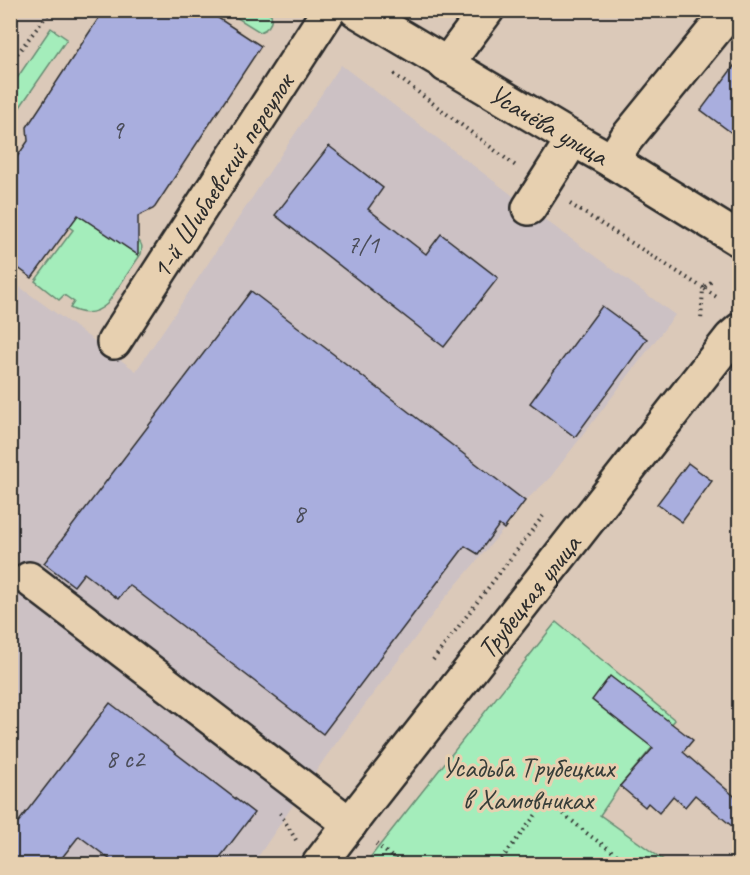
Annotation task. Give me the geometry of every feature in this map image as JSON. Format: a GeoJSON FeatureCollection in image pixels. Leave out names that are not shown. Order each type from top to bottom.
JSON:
{"type":"FeatureCollection","features":[{"type":"Feature","properties":{"kind":"street","name":"1-й Шибаевский переулок"},"geometry":{"type":"LineString","coordinates":[[114,342],[328,10]]}},
{"type":"Feature","properties":{"kind":"street","name":"Усачёва улица"},"geometry":{"type":"LineString","coordinates":[[357,10],[446,65],[612,161],[740,240]]}},
{"type":"Feature","properties":{"kind":"street"},"geometry":{"type":"LineString","coordinates":[[446,65],[487,10]]}},
{"type":"Feature","properties":{"kind":"street"},"geometry":{"type":"LineString","coordinates":[[612,161],[626,139],[731,10]]}},
{"type":"Feature","properties":{"kind":"street"},"geometry":{"type":"LineString","coordinates":[[536,197],[573,140]]}},
{"type":"Feature","properties":{"kind":"street","name":"Трубецкая улица"},"geometry":{"type":"LineString","coordinates":[[319,864],[361,833],[730,338],[740,330]]}},
{"type":"Feature","properties":{"kind":"street"},"geometry":{"type":"LineString","coordinates":[[29,579],[361,833]]}},
{"type":"Feature","properties":{"kind":"path"},"geometry":{"type":"LineString","coordinates":[[10,63],[51,10]]}},
{"type":"Feature","properties":{"kind":"path"},"geometry":{"type":"LineString","coordinates":[[390,71],[536,197],[718,298]]}},
{"type":"Feature","properties":{"kind":"path"},"geometry":{"type":"LineString","coordinates":[[701,321],[703,288],[711,282]]}},
{"type":"Feature","properties":{"kind":"path"},"geometry":{"type":"LineString","coordinates":[[498,864],[547,800],[630,864]]}},
{"type":"Feature","properties":{"kind":"path"},"geometry":{"type":"LineString","coordinates":[[361,833],[401,864]]}},
{"type":"Feature","properties":{"kind":"shaded area"},"geometry":{"type":"Polygon","coordinates":[[[341,65],[529,208],[675,315],[549,479],[525,501],[445,598],[325,758],[253,864],[11,864],[10,280],[136,371],[341,65]]]}},
{"type":"Feature","properties":{"kind":"green space"},"geometry":{"type":"Polygon","coordinates":[[[226,11],[265,11],[271,14],[271,23],[260,32],[226,11]]]}},
{"type":"Feature","properties":{"kind":"green space"},"geometry":{"type":"Polygon","coordinates":[[[51,28],[67,39],[11,120],[11,87],[51,28]]]}},
{"type":"Feature","properties":{"kind":"green space"},"geometry":{"type":"Polygon","coordinates":[[[11,183],[57,201],[128,248],[136,247],[138,240],[140,242],[141,254],[107,304],[98,310],[89,312],[75,310],[70,308],[74,302],[64,295],[59,300],[35,281],[73,230],[11,183]]]}},
{"type":"Feature","properties":{"kind":"green space","name":"Усадьба Трубецких в Хамовниках"},"geometry":{"type":"Polygon","coordinates":[[[556,622],[675,720],[620,786],[600,815],[669,864],[365,864],[556,622]]]}},
{"type":"Feature","properties":{"kind":"building"},"geometry":{"type":"Polygon","coordinates":[[[104,10],[206,10],[261,46],[155,207],[138,216],[138,255],[78,215],[32,278],[10,262],[10,167],[28,141],[27,127],[104,10]]]}},
{"type":"Feature","properties":{"kind":"building"},"geometry":{"type":"Polygon","coordinates":[[[740,58],[740,139],[701,110],[740,58]]]}},
{"type":"Feature","properties":{"kind":"building"},"geometry":{"type":"Polygon","coordinates":[[[329,146],[383,188],[368,209],[426,254],[441,234],[498,278],[444,347],[275,215],[329,146]]]}},
{"type":"Feature","properties":{"kind":"building"},"geometry":{"type":"Polygon","coordinates":[[[251,291],[525,501],[504,529],[499,525],[478,554],[465,546],[323,734],[129,585],[118,599],[84,573],[74,586],[44,563],[251,291]]]}},
{"type":"Feature","properties":{"kind":"building"},"geometry":{"type":"Polygon","coordinates":[[[602,306],[647,339],[575,437],[530,403],[602,306]]]}},
{"type":"Feature","properties":{"kind":"building"},"geometry":{"type":"Polygon","coordinates":[[[688,463],[712,481],[682,522],[657,504],[688,463]]]}},
{"type":"Feature","properties":{"kind":"building"},"geometry":{"type":"Polygon","coordinates":[[[610,676],[693,740],[683,752],[740,801],[740,833],[695,795],[685,807],[673,796],[659,813],[648,803],[645,807],[620,786],[653,748],[592,700],[610,676]]]}},
{"type":"Feature","properties":{"kind":"building"},"geometry":{"type":"Polygon","coordinates":[[[110,703],[254,813],[215,864],[116,864],[79,836],[57,864],[10,864],[10,833],[110,703]]]}}]}
